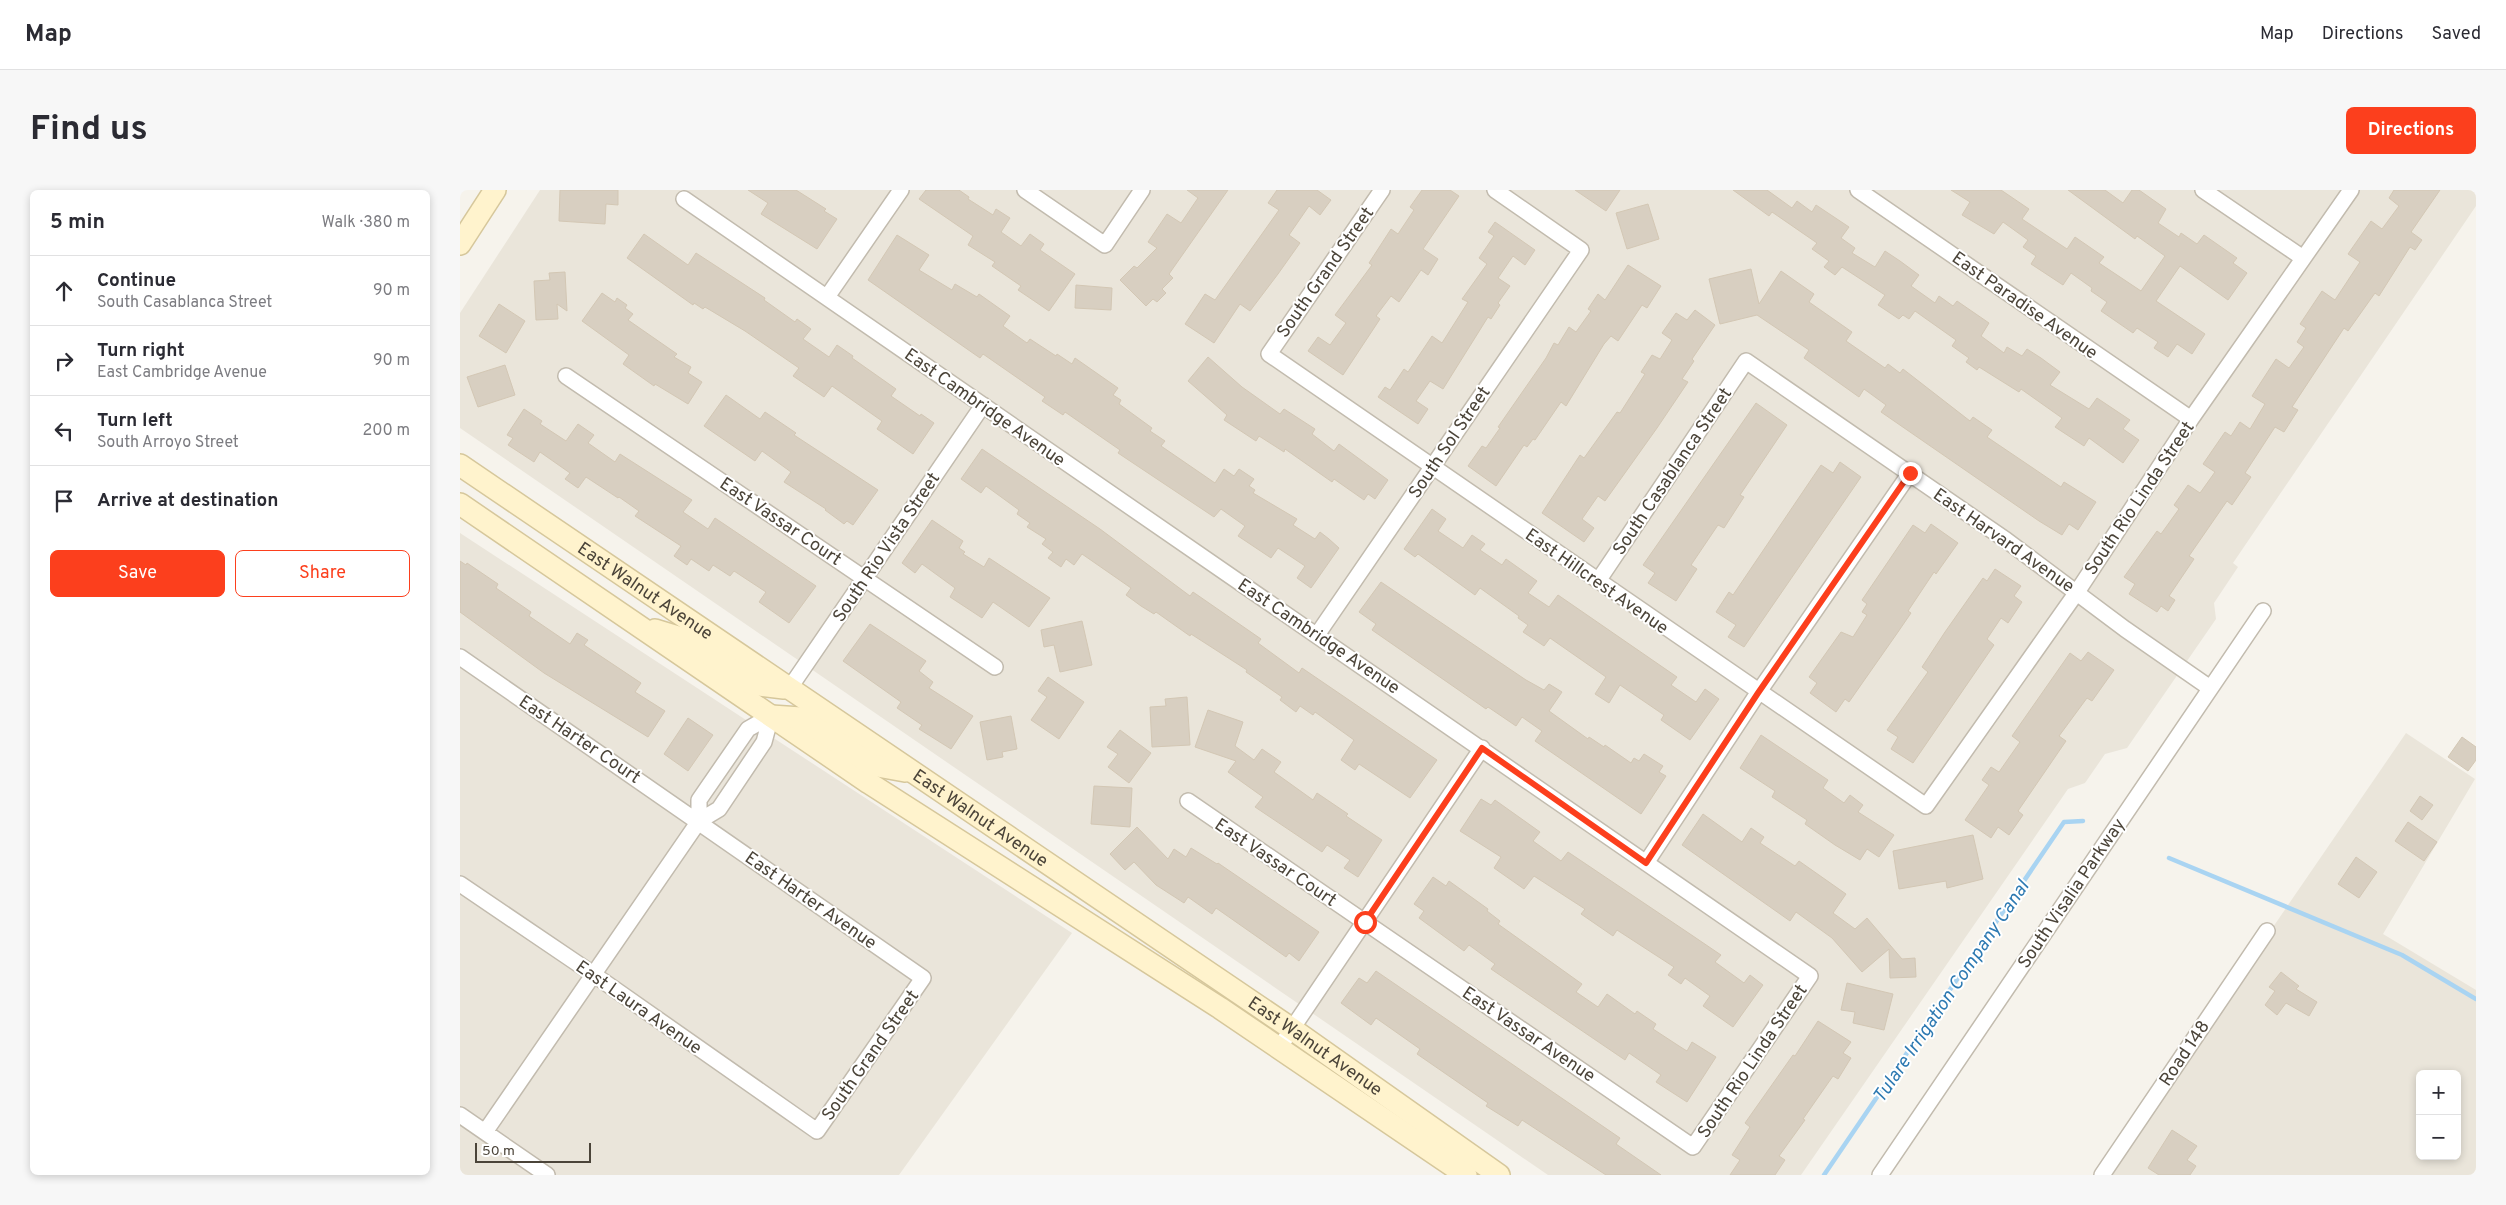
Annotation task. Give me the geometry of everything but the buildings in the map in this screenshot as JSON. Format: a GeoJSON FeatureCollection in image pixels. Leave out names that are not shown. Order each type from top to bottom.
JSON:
{"type":"FeatureCollection","features":[{"type":"Feature","properties":{"kind":"main road"},"geometry":{"type":"LineString","coordinates":[[460,244],[495,190]]}},
{"type":"Feature","properties":{"kind":"main road","name":"East Walnut Avenue"},"geometry":{"type":"LineString","coordinates":[[460,465],[1292,1029],[1499,1175]]}},
{"type":"Feature","properties":{"kind":"main road","name":"East Walnut Avenue"},"geometry":{"type":"LineString","coordinates":[[460,504],[869,783],[1071,911],[1280,1048],[1466,1175]]}},
{"type":"Feature","properties":{"kind":"main road"},"geometry":{"type":"LineString","coordinates":[[634,623],[691,641],[751,684],[789,689]]}},
{"type":"Feature","properties":{"kind":"main road"},"geometry":{"type":"LineString","coordinates":[[771,716],[800,718],[872,765],[912,772]]}},
{"type":"Feature","properties":{"kind":"main road"},"geometry":{"type":"LineString","coordinates":[[1071,911],[1083,887]]}},
{"type":"Feature","properties":{"kind":"street"},"geometry":{"type":"LineString","coordinates":[[827,297],[901,190]]}},
{"type":"Feature","properties":{"kind":"street"},"geometry":{"type":"LineString","coordinates":[[1025,190],[1105,245],[1142,190]]}},
{"type":"Feature","properties":{"kind":"street","name":"South Grand Street"},"geometry":{"type":"LineString","coordinates":[[1269,354],[1382,190]]}},
{"type":"Feature","properties":{"kind":"street","name":"South Sol Street"},"geometry":{"type":"LineString","coordinates":[[1317,635],[1581,250],[1495,190]]}},
{"type":"Feature","properties":{"kind":"street","name":"East Paradise Avenue"},"geometry":{"type":"LineString","coordinates":[[1858,190],[2191,419]]}},
{"type":"Feature","properties":{"kind":"street"},"geometry":{"type":"LineString","coordinates":[[2203,190],[2303,258]]}},
{"type":"Feature","properties":{"kind":"street","name":"South Rio Linda Street"},"geometry":{"type":"LineString","coordinates":[[1926,806],[2077,592],[2191,419],[2351,190]]}},
{"type":"Feature","properties":{"kind":"street","name":"East Cambridge Avenue"},"geometry":{"type":"LineString","coordinates":[[684,200],[1482,748],[1810,976]]}},
{"type":"Feature","properties":{"kind":"street","name":"East Hillcrest Avenue"},"geometry":{"type":"LineString","coordinates":[[1269,354],[1758,693],[1926,806]]}},
{"type":"Feature","properties":{"kind":"street","name":"East Harvard Avenue"},"geometry":{"type":"LineString","coordinates":[[1746,361],[1910,473],[2077,592],[2125,629],[2210,688]]}},
{"type":"Feature","properties":{"kind":"street","name":"South Casablanca Street"},"geometry":{"type":"LineString","coordinates":[[1598,581],[1746,361]]}},
{"type":"Feature","properties":{"kind":"street","name":"East Vassar Court"},"geometry":{"type":"LineString","coordinates":[[566,376],[995,667]]}},
{"type":"Feature","properties":{"kind":"street","name":"South Rio Vista Street"},"geometry":{"type":"LineString","coordinates":[[789,689],[983,405]]}},
{"type":"Feature","properties":{"kind":"street"},"geometry":{"type":"LineString","coordinates":[[1646,863],[1758,693],[1910,473]]}},
{"type":"Feature","properties":{"kind":"street","name":"South Visalia Parkway"},"geometry":{"type":"LineString","coordinates":[[1880,1175],[2263,611]]}},
{"type":"Feature","properties":{"kind":"street","name":"East Harter Court"},"geometry":{"type":"LineString","coordinates":[[460,657],[699,821]]}},
{"type":"Feature","properties":{"kind":"street"},"geometry":{"type":"LineString","coordinates":[[485,1132],[699,821],[699,800],[748,729],[771,716]]}},
{"type":"Feature","properties":{"kind":"street"},"geometry":{"type":"LineString","coordinates":[[1280,1048],[1482,748]]}},
{"type":"Feature","properties":{"kind":"street","name":"East Vassar Court"},"geometry":{"type":"LineString","coordinates":[[1188,802],[1365,922]]}},
{"type":"Feature","properties":{"kind":"street","name":"East Harter Avenue"},"geometry":{"type":"LineString","coordinates":[[699,821],[923,978]]}},
{"type":"Feature","properties":{"kind":"street","name":"East Laura Avenue"},"geometry":{"type":"LineString","coordinates":[[460,884],[593,974],[817,1132]]}},
{"type":"Feature","properties":{"kind":"street","name":"East Vassar Avenue"},"geometry":{"type":"LineString","coordinates":[[1365,922],[1694,1147]]}},
{"type":"Feature","properties":{"kind":"street","name":"Road 148"},"geometry":{"type":"LineString","coordinates":[[2102,1175],[2267,931]]}},
{"type":"Feature","properties":{"kind":"street","name":"South Rio Linda Street"},"geometry":{"type":"LineString","coordinates":[[1694,1147],[1810,976]]}},
{"type":"Feature","properties":{"kind":"street","name":"South Grand Street"},"geometry":{"type":"LineString","coordinates":[[817,1132],[923,978]]}},
{"type":"Feature","properties":{"kind":"street"},"geometry":{"type":"LineString","coordinates":[[460,1115],[547,1175]]}},
{"type":"Feature","properties":{"kind":"shaded area"},"geometry":{"type":"Polygon","coordinates":[[[540,190],[2476,190],[2476,206],[2233,563],[2238,567],[2214,603],[2216,619],[2127,748],[2105,754],[2085,783],[2068,789],[1801,1175],[1548,1175],[460,428],[460,313],[540,190]]]}},
{"type":"Feature","properties":{"kind":"shaded area"},"geometry":{"type":"Polygon","coordinates":[[[460,533],[1072,933],[899,1175],[460,1175],[460,533]]]}},
{"type":"Feature","properties":{"kind":"shaded area"},"geometry":{"type":"Polygon","coordinates":[[[2406,733],[2475,779],[2383,934],[2476,990],[2476,1175],[2103,1175],[2406,733]]]}},
{"type":"Feature","properties":{"kind":"waterway","name":"Tulare Irrigation Company Canal"},"geometry":{"type":"LineString","coordinates":[[1824,1175],[2064,822],[2083,821]]}},
{"type":"Feature","properties":{"kind":"waterway","name":"Tulare Irrigation Company Canal"},"geometry":{"type":"LineString","coordinates":[[2169,858],[2402,955],[2476,999]]}},
{"type":"Feature","properties":{"kind":"route"},"geometry":{"type":"LineString","coordinates":[[1365,922],[1482,748],[1646,863],[1758,693],[1910,473]]}}]}
